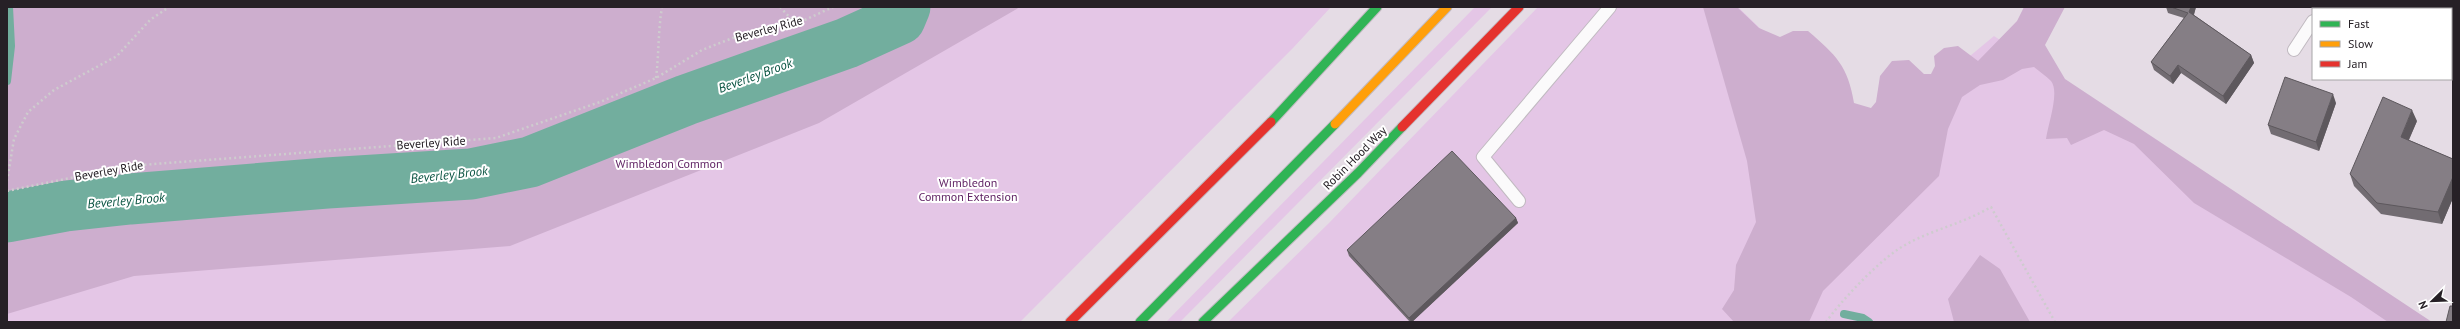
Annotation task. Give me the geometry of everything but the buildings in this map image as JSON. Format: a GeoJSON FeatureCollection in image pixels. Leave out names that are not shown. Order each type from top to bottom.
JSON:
{"type":"FeatureCollection","features":[{"type":"Feature","properties":{"kind":"main road"},"geometry":{"type":"LineString","coordinates":[[1070,322],[1282,111],[1377,7]]}},
{"type":"Feature","properties":{"kind":"main road"},"geometry":{"type":"LineString","coordinates":[[1140,322],[1324,136],[1448,7]]}},
{"type":"Feature","properties":{"kind":"main road","name":"Robin Hood Way"},"geometry":{"type":"LineString","coordinates":[[1203,322],[1358,173],[1519,7]]}},
{"type":"Feature","properties":{"kind":"lane"},"geometry":{"type":"LineString","coordinates":[[1519,201],[1483,157],[1610,7]]}},
{"type":"Feature","properties":{"kind":"lane"},"geometry":{"type":"LineString","coordinates":[[2294,50],[2312,22]]}},
{"type":"Feature","properties":{"kind":"path"},"geometry":{"type":"LineString","coordinates":[[7,181],[14,139],[28,112],[54,90],[117,56],[150,20],[169,7]]}},
{"type":"Feature","properties":{"kind":"path"},"geometry":{"type":"LineString","coordinates":[[656,78],[658,60],[657,33],[662,7]]}},
{"type":"Feature","properties":{"kind":"path"},"geometry":{"type":"LineString","coordinates":[[780,7],[796,24]]}},
{"type":"Feature","properties":{"kind":"path","name":"Beverley Ride"},"geometry":{"type":"LineString","coordinates":[[7,191],[128,166],[496,138],[600,102],[656,78],[702,50],[748,32],[796,24],[833,7]]}},
{"type":"Feature","properties":{"kind":"path"},"geometry":{"type":"LineString","coordinates":[[1826,322],[1857,286],[1896,250],[1928,234],[1972,218],[1991,207],[2055,322]]}},
{"type":"Feature","properties":{"kind":"green space","name":"Wimbledon Common"},"geometry":{"type":"Polygon","coordinates":[[[7,7],[1331,7],[1293,48],[1020,322],[7,322],[7,7]]]}},
{"type":"Feature","properties":{"kind":"green space"},"geometry":{"type":"Polygon","coordinates":[[[7,7],[1020,7],[819,123],[510,246],[134,276],[7,314],[7,7]]]}},
{"type":"Feature","properties":{"kind":"green space"},"geometry":{"type":"Polygon","coordinates":[[[1475,7],[1492,7],[1180,322],[1166,322],[1475,7]]]}},
{"type":"Feature","properties":{"kind":"green space"},"geometry":{"type":"Polygon","coordinates":[[[1538,7],[1738,7],[1911,175],[1928,91],[1994,36],[2424,322],[1228,322],[1329,223],[1538,7]]]}},
{"type":"Feature","properties":{"kind":"green space"},"geometry":{"type":"Polygon","coordinates":[[[1703,7],[1737,7],[1759,28],[1780,37],[1793,31],[1808,31],[1826,47],[1839,62],[1848,80],[1854,103],[1871,108],[1876,102],[1880,76],[1892,61],[1909,60],[1924,74],[1931,74],[1935,66],[1934,56],[1944,48],[1958,46],[1978,61],[2017,21],[2024,7],[2065,7],[2045,45],[2065,79],[2432,322],[2388,322],[2351,297],[2194,203],[2134,144],[2104,130],[2071,145],[2067,138],[2046,139],[2053,108],[2053,86],[2051,81],[2045,75],[2034,67],[2022,69],[2003,80],[1980,85],[1962,97],[1948,129],[1939,176],[1823,291],[1809,322],[1734,322],[1722,309],[1734,290],[1736,265],[1756,222],[1747,161],[1703,7]]]}},
{"type":"Feature","properties":{"kind":"green space"},"geometry":{"type":"Polygon","coordinates":[[[1980,255],[2000,269],[2030,322],[1954,322],[1948,299],[1980,255]]]}},
{"type":"Feature","properties":{"kind":"waterway"},"geometry":{"type":"LineString","coordinates":[[7,81],[11,46],[9,7]]}},
{"type":"Feature","properties":{"kind":"waterway","name":"Beverley Brook"},"geometry":{"type":"LineString","coordinates":[[7,217],[66,206],[130,199],[327,183],[471,174],[530,162],[686,100],[847,43],[900,19],[905,7]]}},
{"type":"Feature","properties":{"kind":"waterway"},"geometry":{"type":"LineString","coordinates":[[1844,314],[1863,318],[1869,322]]}},
{"type":"Feature","properties":{"kind":"traffic: fast"},"geometry":{"type":"LineString","coordinates":[[1271,122],[1377,7]]}},
{"type":"Feature","properties":{"kind":"traffic: fast"},"geometry":{"type":"LineString","coordinates":[[1140,322],[1335,124]]}},
{"type":"Feature","properties":{"kind":"traffic: fast"},"geometry":{"type":"LineString","coordinates":[[1203,322],[1358,173],[1402,127]]}},
{"type":"Feature","properties":{"kind":"traffic: slow"},"geometry":{"type":"LineString","coordinates":[[1335,124],[1447,7]]}},
{"type":"Feature","properties":{"kind":"traffic: jam"},"geometry":{"type":"LineString","coordinates":[[1402,127],[1519,7]]}},
{"type":"Feature","properties":{"kind":"traffic: jam"},"geometry":{"type":"LineString","coordinates":[[1070,322],[1271,122]]}},
{"type":"Feature","properties":{"kind":"park label","name":"Wimbledon Common Extension"},"geometry":{"type":"Point","coordinates":[968,190]}}]}
